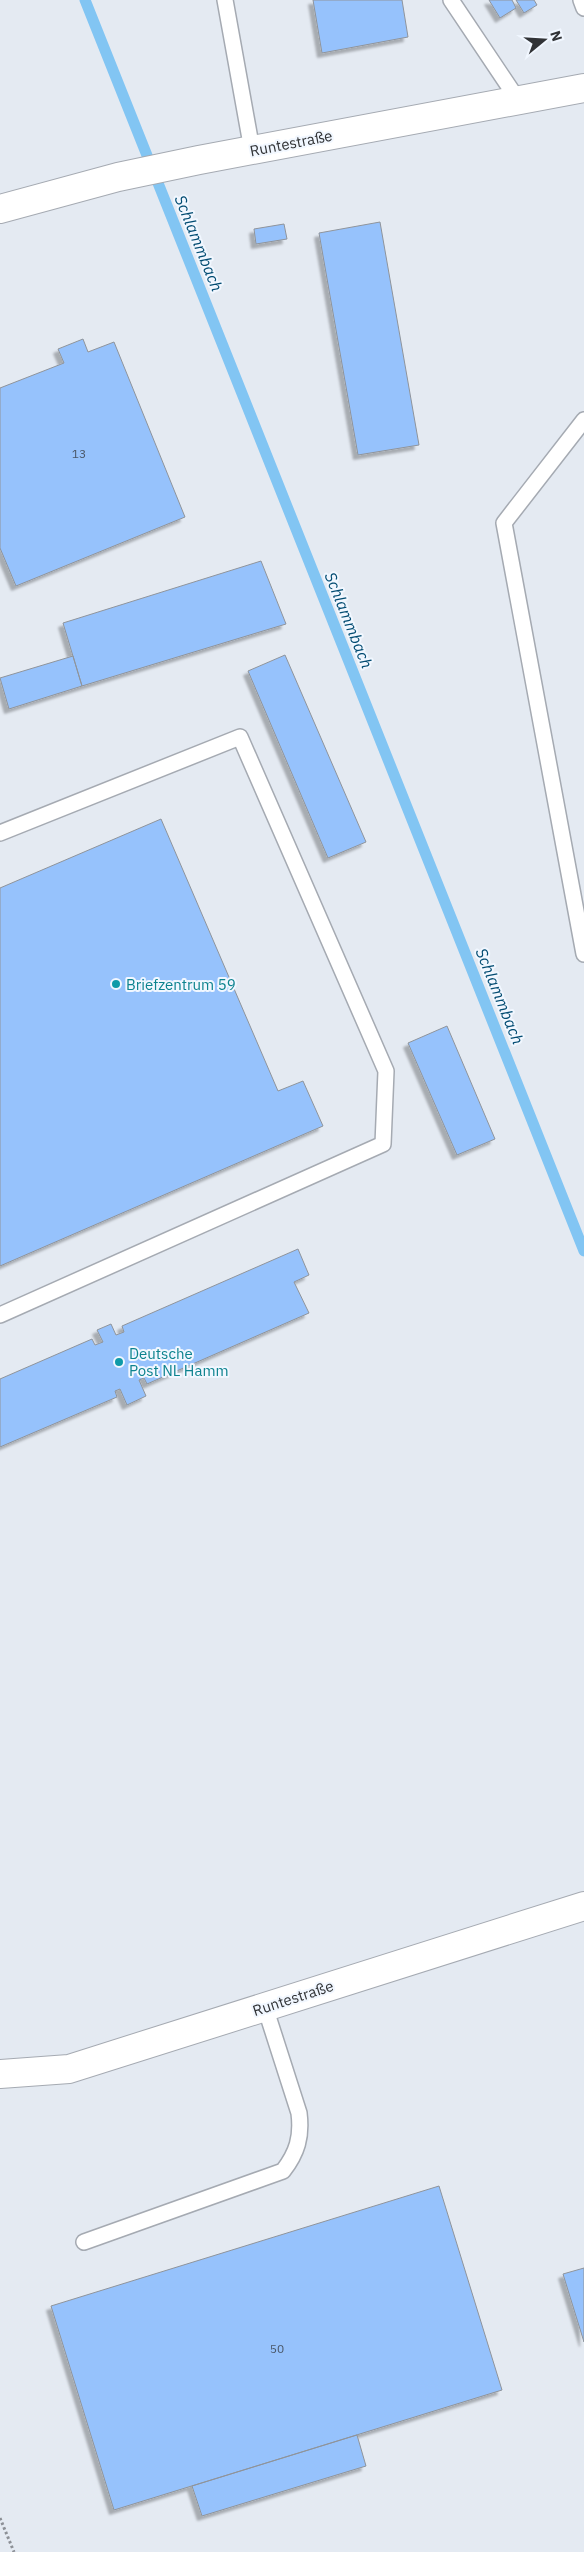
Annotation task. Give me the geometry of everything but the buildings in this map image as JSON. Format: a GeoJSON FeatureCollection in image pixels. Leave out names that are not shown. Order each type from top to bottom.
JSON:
{"type":"FeatureCollection","features":[{"type":"Feature","properties":{"kind":"street","name":"Runtestraße"},"geometry":{"type":"LineString","coordinates":[[0,209],[118,177],[199,160],[584,88]]}},
{"type":"Feature","properties":{"kind":"street","name":"Runtestraße"},"geometry":{"type":"LineString","coordinates":[[0,2074],[69,2069],[584,1906]]}},
{"type":"Feature","properties":{"kind":"lane"},"geometry":{"type":"LineString","coordinates":[[225,0],[252,150]]}},
{"type":"Feature","properties":{"kind":"lane"},"geometry":{"type":"LineString","coordinates":[[451,0],[518,100]]}},
{"type":"Feature","properties":{"kind":"lane"},"geometry":{"type":"LineString","coordinates":[[581,0],[584,8]]}},
{"type":"Feature","properties":{"kind":"lane"},"geometry":{"type":"LineString","coordinates":[[584,420],[504,523],[584,954]]}},
{"type":"Feature","properties":{"kind":"lane"},"geometry":{"type":"LineString","coordinates":[[0,832],[240,737],[386,1071],[383,1144],[0,1315]]}},
{"type":"Feature","properties":{"kind":"lane"},"geometry":{"type":"LineString","coordinates":[[84,2242],[282,2172],[294,2156],[301,2131],[299,2113],[265,2007]]}},
{"type":"Feature","properties":{"kind":"path"},"geometry":{"type":"LineString","coordinates":[[0,2518],[14,2552]]}},
{"type":"Feature","properties":{"kind":"waterway","name":"Schlammbach"},"geometry":{"type":"LineString","coordinates":[[85,0],[584,1251]]}},
{"type":"Feature","properties":{"kind":"place","name":"Briefzentrum 59"},"geometry":{"type":"Point","coordinates":[116,984]}},
{"type":"Feature","properties":{"kind":"place","name":"Deutsche Post NL Hamm"},"geometry":{"type":"Point","coordinates":[119,1362]}}]}
